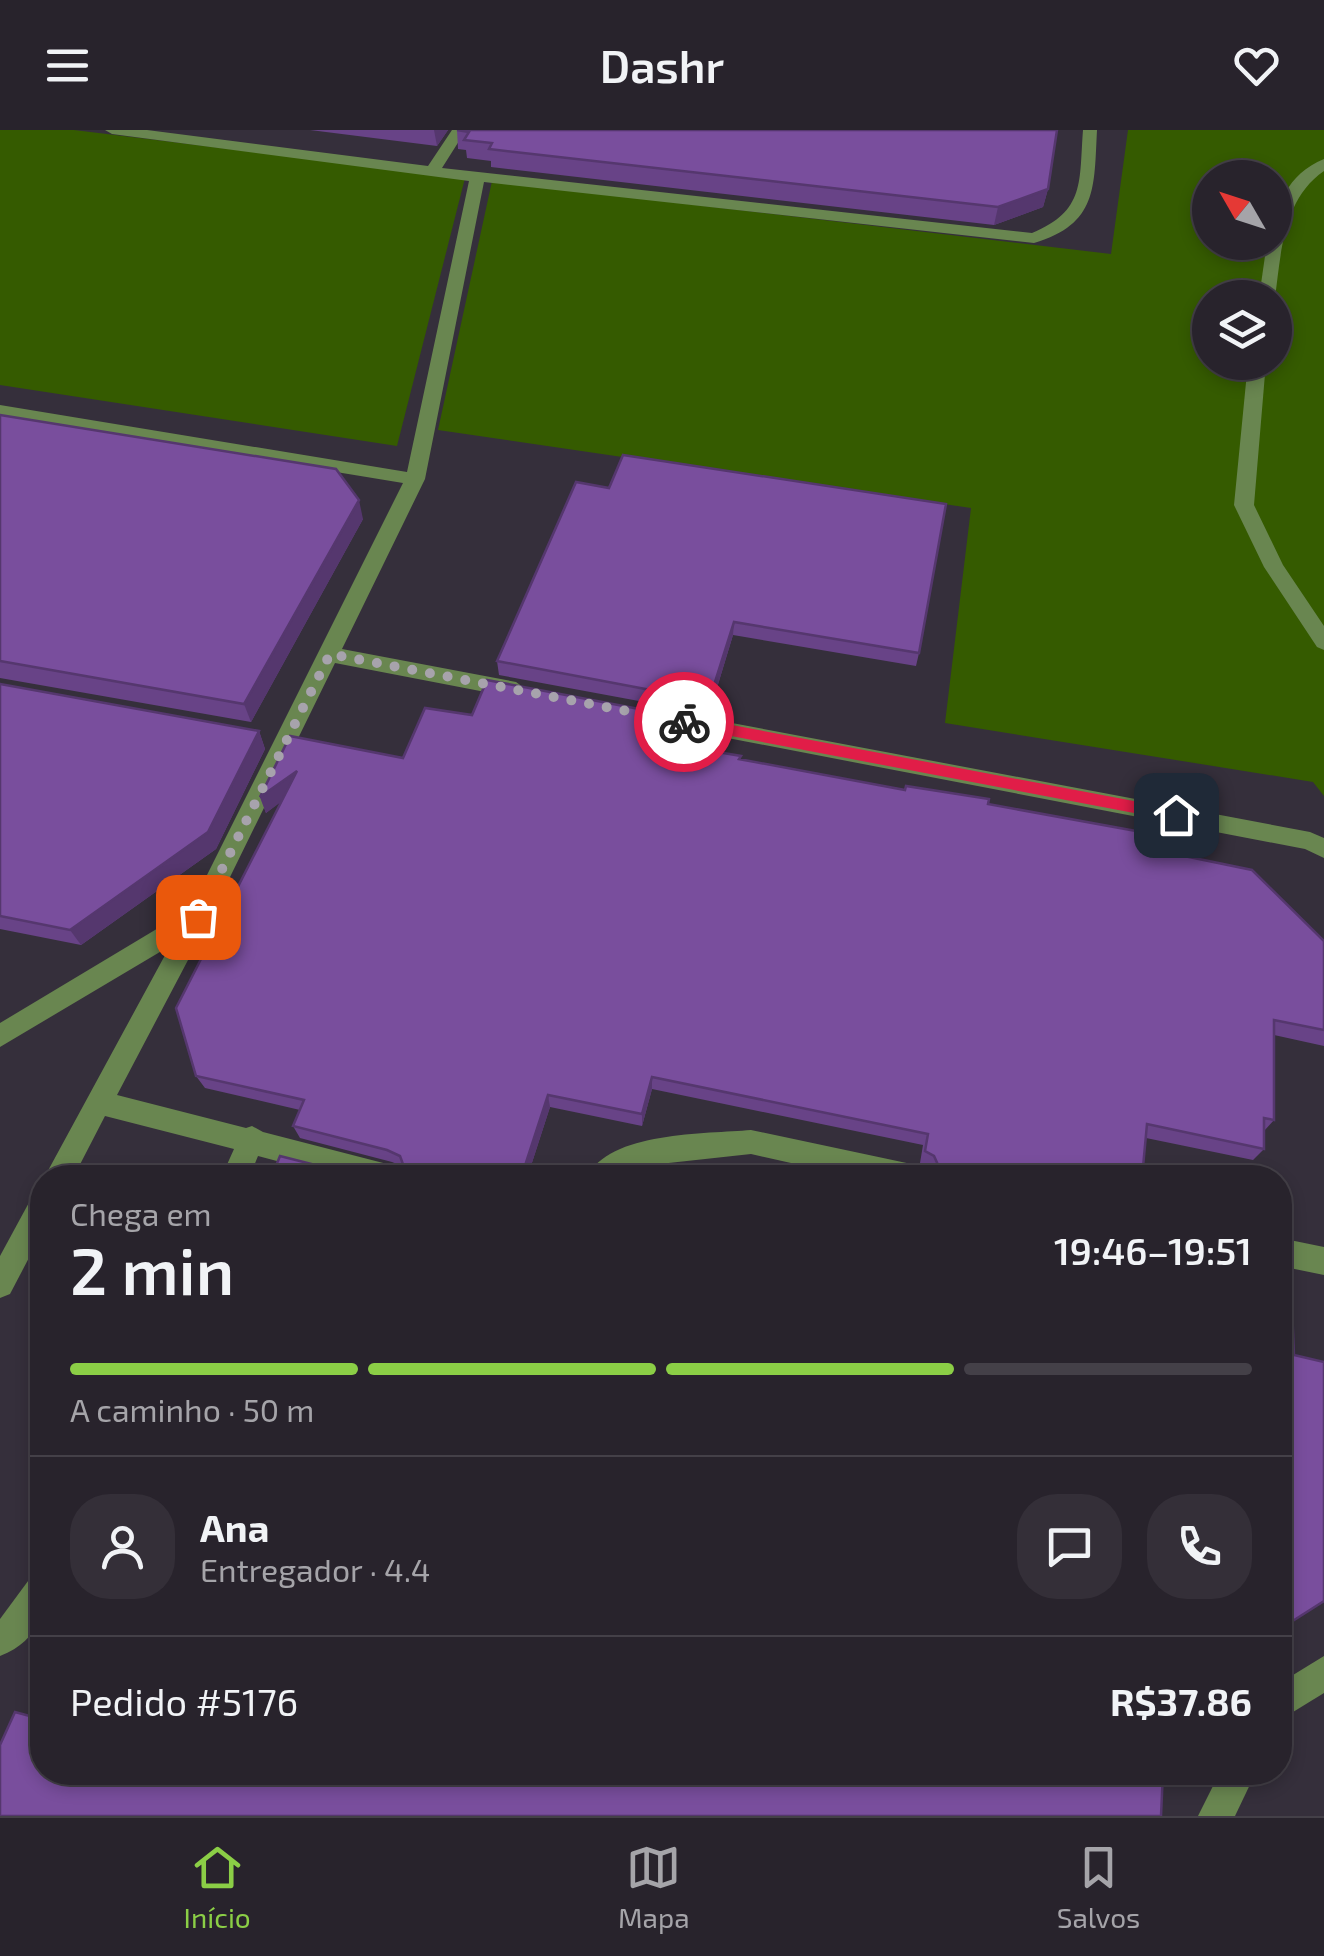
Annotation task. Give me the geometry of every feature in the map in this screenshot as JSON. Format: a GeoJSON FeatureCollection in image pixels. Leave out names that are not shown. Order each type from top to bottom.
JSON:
{"type":"FeatureCollection","features":[{"type":"Feature","properties":{"kind":"street"},"geometry":{"type":"LineString","coordinates":[[112,130],[477,178],[1034,238],[1064,228],[1084,202],[1090,130]]}},
{"type":"Feature","properties":{"kind":"street"},"geometry":{"type":"LineString","coordinates":[[432,171],[459,130]]}},
{"type":"Feature","properties":{"kind":"street"},"geometry":{"type":"LineString","coordinates":[[1270,280],[1282,207],[1314,169],[1324,164]]}},
{"type":"Feature","properties":{"kind":"street"},"geometry":{"type":"LineString","coordinates":[[65,1165],[198,917],[273,739],[330,654],[415,479],[477,178]]}},
{"type":"Feature","properties":{"kind":"street"},"geometry":{"type":"LineString","coordinates":[[1256,380],[1244,506],[1274,567],[1324,642]]}},
{"type":"Feature","properties":{"kind":"street"},"geometry":{"type":"LineString","coordinates":[[0,410],[415,479]]}},
{"type":"Feature","properties":{"kind":"street"},"geometry":{"type":"LineString","coordinates":[[330,654],[546,695]]}},
{"type":"Feature","properties":{"kind":"street"},"geometry":{"type":"LineString","coordinates":[[644,714],[1310,840],[1324,849]]}},
{"type":"Feature","properties":{"kind":"street"},"geometry":{"type":"LineString","coordinates":[[0,1036],[198,917]]}},
{"type":"Feature","properties":{"kind":"street"},"geometry":{"type":"LineString","coordinates":[[99,1102],[346,1165]]}},
{"type":"Feature","properties":{"kind":"street"},"geometry":{"type":"LineString","coordinates":[[241,1165],[252,1138]]}},
{"type":"Feature","properties":{"kind":"street"},"geometry":{"type":"LineString","coordinates":[[620,1165],[636,1154],[752,1142],[845,1165]]}},
{"type":"Feature","properties":{"kind":"street"},"geometry":{"type":"LineString","coordinates":[[0,1284],[30,1228]]}},
{"type":"Feature","properties":{"kind":"street"},"geometry":{"type":"LineString","coordinates":[[1292,1254],[1324,1260]]}},
{"type":"Feature","properties":{"kind":"street"},"geometry":{"type":"LineString","coordinates":[[0,1640],[18,1625],[30,1606]]}},
{"type":"Feature","properties":{"kind":"street"},"geometry":{"type":"LineString","coordinates":[[1292,1695],[1324,1673]]}},
{"type":"Feature","properties":{"kind":"street"},"geometry":{"type":"LineString","coordinates":[[1216,1816],[1232,1785]]}},
{"type":"Feature","properties":{"kind":"green space"},"geometry":{"type":"Polygon","coordinates":[[[0,130],[74,130],[465,178],[397,446],[0,385],[0,130]]]}},
{"type":"Feature","properties":{"kind":"green space"},"geometry":{"type":"Polygon","coordinates":[[[1128,130],[1324,130],[1324,796],[1313,782],[945,723],[971,508],[438,430],[492,181],[1111,254],[1128,130]]]}},
{"type":"Feature","properties":{"kind":"building"},"geometry":{"type":"Polygon","coordinates":[[[457,130],[1057,130],[1048,189],[998,207],[489,149],[492,143],[464,140],[469,132],[457,130]]]}},
{"type":"Feature","properties":{"kind":"building"},"geometry":{"type":"Polygon","coordinates":[[[0,415],[336,469],[359,500],[244,704],[0,661],[0,415]]]}},
{"type":"Feature","properties":{"kind":"building"},"geometry":{"type":"Polygon","coordinates":[[[623,455],[946,504],[919,653],[734,622],[709,701],[497,661],[576,482],[609,488],[623,455]]]}},
{"type":"Feature","properties":{"kind":"building"},"geometry":{"type":"Polygon","coordinates":[[[487,680],[702,721],[694,748],[741,756],[739,759],[905,790],[906,786],[989,799],[988,804],[1158,835],[1155,850],[1252,870],[1324,941],[1324,1030],[1274,1020],[1274,1120],[1264,1118],[1264,1149],[1147,1124],[1143,1165],[938,1165],[934,1156],[925,1151],[928,1134],[652,1077],[642,1114],[548,1095],[525,1165],[403,1165],[400,1156],[387,1150],[293,1126],[304,1100],[196,1076],[176,1008],[297,771],[260,797],[290,736],[403,758],[425,708],[472,715],[487,680]]]}},
{"type":"Feature","properties":{"kind":"building"},"geometry":{"type":"Polygon","coordinates":[[[0,684],[259,731],[208,832],[70,930],[0,916],[0,684]]]}},
{"type":"Feature","properties":{"kind":"building"},"geometry":{"type":"Polygon","coordinates":[[[280,1156],[315,1165],[276,1165],[280,1156]]]}},
{"type":"Feature","properties":{"kind":"building"},"geometry":{"type":"Polygon","coordinates":[[[1292,1307],[1294,1355],[1324,1362],[1324,1601],[1292,1621],[1292,1307]]]}},
{"type":"Feature","properties":{"kind":"building"},"geometry":{"type":"Polygon","coordinates":[[[15,1712],[30,1716],[30,1785],[1162,1785],[1161,1816],[0,1816],[0,1745],[15,1712]]]}},
{"type":"Feature","properties":{"kind":"way so far"},"geometry":{"type":"LineString","coordinates":[[198,917],[283,740],[330,654],[684,722]]}},
{"type":"Feature","properties":{"kind":"route"},"geometry":{"type":"LineString","coordinates":[[684,722],[1176,815]]}}]}
